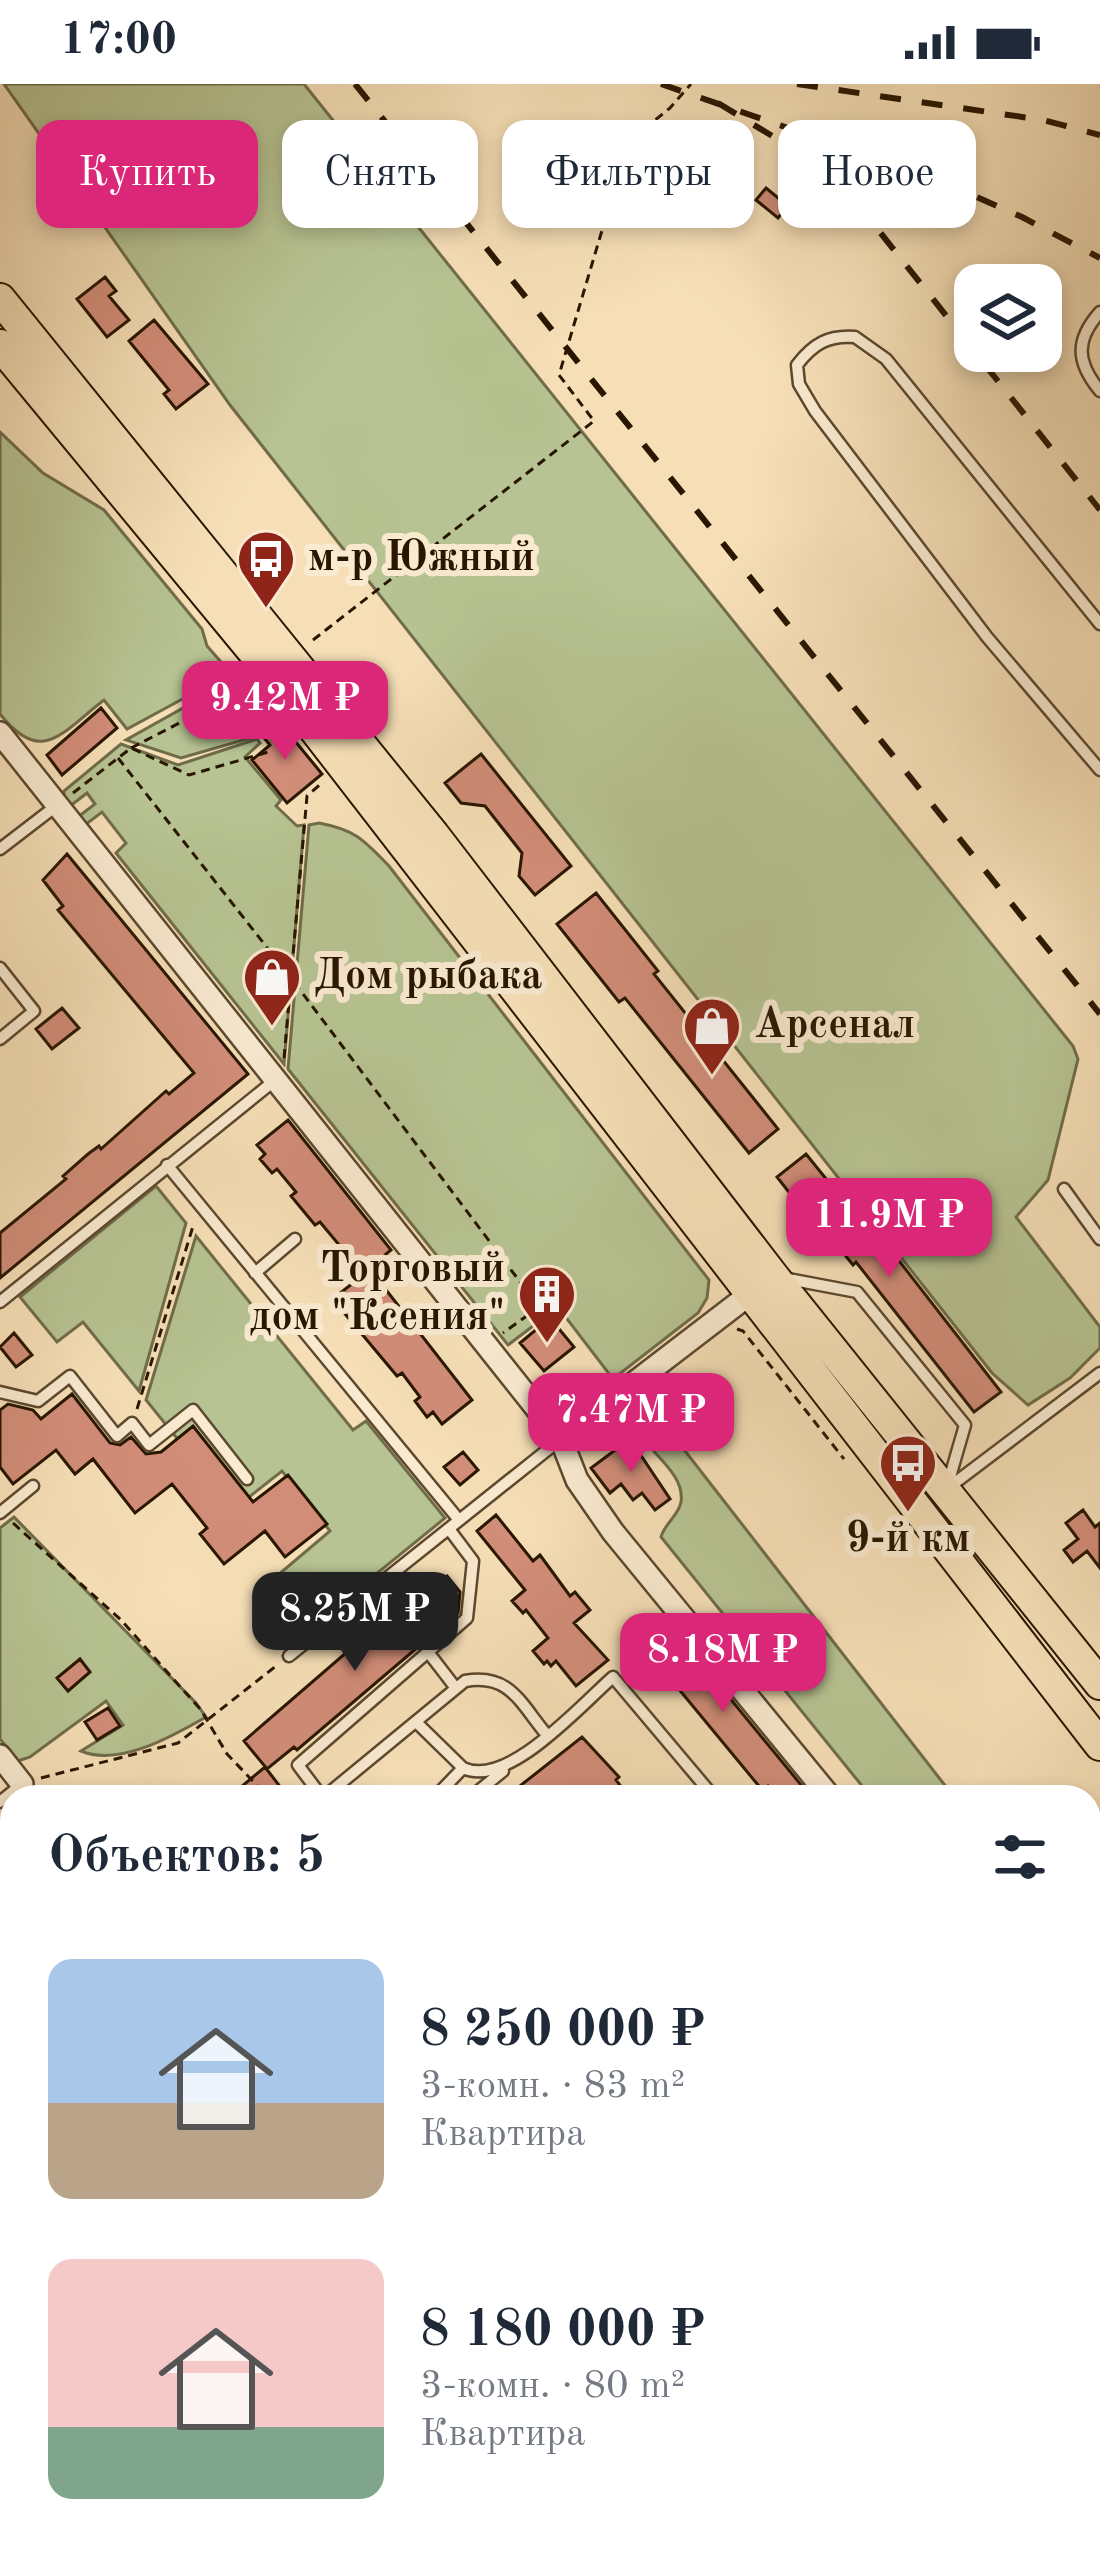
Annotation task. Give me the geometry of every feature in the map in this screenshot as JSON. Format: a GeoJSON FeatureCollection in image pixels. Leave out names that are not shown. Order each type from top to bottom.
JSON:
{"type":"FeatureCollection","features":[{"type":"Feature","properties":{"kind":"main road"},"geometry":{"type":"LineString","coordinates":[[0,298],[6,341],[762,1285],[946,1490],[1100,1684]]}},
{"type":"Feature","properties":{"kind":"main road"},"geometry":{"type":"LineString","coordinates":[[762,1285],[866,1442],[1100,1745]]}},
{"type":"Feature","properties":{"kind":"street"},"geometry":{"type":"LineString","coordinates":[[0,733],[561,1439],[577,1480],[613,1532],[820,1785]]}},
{"type":"Feature","properties":{"kind":"street"},"geometry":{"type":"LineString","coordinates":[[561,1439],[762,1285]]}},
{"type":"Feature","properties":{"kind":"street"},"geometry":{"type":"LineString","coordinates":[[0,1756],[22,1784]]}},
{"type":"Feature","properties":{"kind":"lane"},"geometry":{"type":"LineString","coordinates":[[1100,312],[1084,329],[1079,348],[1080,361],[1100,392]]}},
{"type":"Feature","properties":{"kind":"lane"},"geometry":{"type":"LineString","coordinates":[[1100,624],[886,358],[855,337],[822,340],[807,352],[797,365],[799,384],[815,411],[987,637],[1100,770]]}},
{"type":"Feature","properties":{"kind":"lane"},"geometry":{"type":"LineString","coordinates":[[0,849],[56,806]]}},
{"type":"Feature","properties":{"kind":"lane"},"geometry":{"type":"LineString","coordinates":[[0,968],[34,1011],[0,1039]]}},
{"type":"Feature","properties":{"kind":"lane"},"geometry":{"type":"LineString","coordinates":[[0,1302],[274,1081]]}},
{"type":"Feature","properties":{"kind":"lane"},"geometry":{"type":"LineString","coordinates":[[167,1165],[454,1525],[473,1561],[467,1618],[298,1765],[314,1785]]}},
{"type":"Feature","properties":{"kind":"lane"},"geometry":{"type":"LineString","coordinates":[[1064,1189],[1100,1240]]}},
{"type":"Feature","properties":{"kind":"lane"},"geometry":{"type":"LineString","coordinates":[[255,1273],[295,1239]]}},
{"type":"Feature","properties":{"kind":"lane"},"geometry":{"type":"LineString","coordinates":[[762,1285],[857,1292],[964,1425],[946,1490]]}},
{"type":"Feature","properties":{"kind":"lane"},"geometry":{"type":"LineString","coordinates":[[946,1490],[1100,1372]]}},
{"type":"Feature","properties":{"kind":"lane"},"geometry":{"type":"LineString","coordinates":[[0,1392],[38,1401],[70,1376],[117,1436],[133,1423],[149,1444],[193,1410],[248,1479]]}},
{"type":"Feature","properties":{"kind":"lane"},"geometry":{"type":"LineString","coordinates":[[289,1656],[561,1439]]}},
{"type":"Feature","properties":{"kind":"lane"},"geometry":{"type":"LineString","coordinates":[[1,1512],[33,1486]]}},
{"type":"Feature","properties":{"kind":"lane"},"geometry":{"type":"LineString","coordinates":[[428,1652],[455,1687]]}},
{"type":"Feature","properties":{"kind":"lane"},"geometry":{"type":"LineString","coordinates":[[349,1785],[466,1681],[490,1676],[503,1684],[547,1735]]}},
{"type":"Feature","properties":{"kind":"lane"},"geometry":{"type":"LineString","coordinates":[[486,1785],[613,1677],[704,1785]]}},
{"type":"Feature","properties":{"kind":"lane"},"geometry":{"type":"LineString","coordinates":[[416,1722],[463,1768],[474,1773],[506,1769]]}},
{"type":"Feature","properties":{"kind":"lane"},"geometry":{"type":"LineString","coordinates":[[447,1785],[463,1768]]}},
{"type":"Feature","properties":{"kind":"path"},"geometry":{"type":"LineString","coordinates":[[309,643],[594,421],[559,375],[620,170],[649,125],[691,84]]}},
{"type":"Feature","properties":{"kind":"path"},"geometry":{"type":"LineString","coordinates":[[56,806],[131,748],[252,686]]}},
{"type":"Feature","properties":{"kind":"path"},"geometry":{"type":"LineString","coordinates":[[131,748],[188,775],[268,752]]}},
{"type":"Feature","properties":{"kind":"path"},"geometry":{"type":"LineString","coordinates":[[118,758],[291,978],[538,1307],[503,1333]]}},
{"type":"Feature","properties":{"kind":"path"},"geometry":{"type":"LineString","coordinates":[[274,1081],[283,1069],[307,796]]}},
{"type":"Feature","properties":{"kind":"path"},"geometry":{"type":"LineString","coordinates":[[133,1423],[200,1204]]}},
{"type":"Feature","properties":{"kind":"path"},"geometry":{"type":"LineString","coordinates":[[730,1327],[743,1330],[844,1460],[866,1442]]}},
{"type":"Feature","properties":{"kind":"path"},"geometry":{"type":"LineString","coordinates":[[1,1512],[121,1619],[201,1710],[227,1754],[257,1785]]}},
{"type":"Feature","properties":{"kind":"path"},"geometry":{"type":"LineString","coordinates":[[22,1784],[178,1743],[289,1656]]}},
{"type":"Feature","properties":{"kind":"green space"},"geometry":{"type":"Polygon","coordinates":[[[4,84],[304,84],[333,120],[282,120],[282,228],[419,228],[1073,1046],[1078,1059],[1048,1180],[1016,1217],[1100,1327],[1100,1348],[1070,1378],[1028,1405],[992,1373],[230,405],[105,228],[258,228],[258,120],[36,120],[36,129],[4,84]]]}},
{"type":"Feature","properties":{"kind":"green space"},"geometry":{"type":"Polygon","coordinates":[[[0,432],[43,473],[104,510],[202,629],[207,646],[228,670],[225,676],[127,729],[104,700],[64,732],[40,741],[28,739],[0,714],[0,432]]]}},
{"type":"Feature","properties":{"kind":"green space"},"geometry":{"type":"Polygon","coordinates":[[[233,680],[264,708],[257,721],[263,727],[254,737],[181,758],[126,740],[233,680]]]}},
{"type":"Feature","properties":{"kind":"green space"},"geometry":{"type":"Polygon","coordinates":[[[257,739],[260,743],[245,757],[281,800],[276,806],[297,826],[304,825],[284,1064],[116,853],[126,843],[102,812],[85,825],[78,817],[95,804],[87,793],[69,807],[64,801],[64,791],[121,744],[178,765],[257,739]]]}},
{"type":"Feature","properties":{"kind":"green space"},"geometry":{"type":"Polygon","coordinates":[[[319,823],[358,837],[389,866],[709,1280],[707,1298],[698,1313],[613,1379],[558,1307],[508,1345],[288,1069],[309,825],[319,823]]]}},
{"type":"Feature","properties":{"kind":"green space"},"geometry":{"type":"Polygon","coordinates":[[[156,1186],[186,1223],[139,1391],[83,1322],[57,1342],[20,1297],[156,1186]]]}},
{"type":"Feature","properties":{"kind":"green space"},"geometry":{"type":"Polygon","coordinates":[[[196,1236],[353,1430],[366,1421],[445,1518],[316,1623],[278,1575],[330,1531],[282,1471],[234,1509],[146,1400],[196,1236]]]}},
{"type":"Feature","properties":{"kind":"green space"},"geometry":{"type":"Polygon","coordinates":[[[641,1409],[654,1411],[945,1785],[861,1785],[661,1537],[680,1507],[681,1490],[631,1417],[641,1409]]]}},
{"type":"Feature","properties":{"kind":"green space"},"geometry":{"type":"Polygon","coordinates":[[[14,1517],[206,1717],[129,1752],[96,1755],[81,1751],[123,1725],[106,1701],[18,1761],[0,1739],[0,1528],[14,1517]]]}},
{"type":"Feature","properties":{"kind":"building"},"geometry":{"type":"Polygon","coordinates":[[[766,188],[778,198],[778,218],[756,200],[766,188]]]}},
{"type":"Feature","properties":{"kind":"building"},"geometry":{"type":"Polygon","coordinates":[[[105,277],[116,291],[109,296],[129,320],[107,337],[77,299],[105,277]]]}},
{"type":"Feature","properties":{"kind":"building"},"geometry":{"type":"Polygon","coordinates":[[[154,320],[208,384],[176,409],[164,394],[169,390],[129,341],[154,320]]]}},
{"type":"Feature","properties":{"kind":"building"},"geometry":{"type":"Polygon","coordinates":[[[101,708],[117,728],[62,775],[47,755],[101,708]]]}},
{"type":"Feature","properties":{"kind":"building"},"geometry":{"type":"Polygon","coordinates":[[[277,719],[322,774],[287,803],[252,760],[270,745],[260,733],[277,719]]]}},
{"type":"Feature","properties":{"kind":"building"},"geometry":{"type":"Polygon","coordinates":[[[481,754],[571,866],[535,895],[519,876],[522,853],[485,806],[461,803],[445,783],[481,754]]]}},
{"type":"Feature","properties":{"kind":"building"},"geometry":{"type":"Polygon","coordinates":[[[67,854],[248,1074],[0,1278],[0,1233],[66,1179],[63,1176],[88,1154],[101,1149],[166,1091],[169,1094],[194,1073],[58,910],[63,906],[43,880],[67,854]]]}},
{"type":"Feature","properties":{"kind":"building"},"geometry":{"type":"Polygon","coordinates":[[[596,893],[778,1129],[749,1153],[625,998],[619,1002],[557,924],[596,893]]]}},
{"type":"Feature","properties":{"kind":"building"},"geometry":{"type":"Polygon","coordinates":[[[62,1008],[79,1028],[52,1049],[36,1029],[62,1008]]]}},
{"type":"Feature","properties":{"kind":"building"},"geometry":{"type":"Polygon","coordinates":[[[288,1120],[391,1250],[369,1268],[472,1400],[442,1424],[433,1412],[427,1417],[415,1401],[420,1397],[402,1373],[397,1376],[340,1308],[346,1303],[339,1294],[358,1279],[335,1250],[340,1246],[291,1196],[296,1192],[277,1169],[272,1173],[260,1159],[265,1154],[257,1145],[288,1120]]]}},
{"type":"Feature","properties":{"kind":"building"},"geometry":{"type":"Polygon","coordinates":[[[806,1154],[860,1221],[865,1217],[1001,1392],[974,1412],[856,1262],[853,1265],[821,1225],[817,1228],[777,1177],[806,1154]]]}},
{"type":"Feature","properties":{"kind":"building","name":"Торговый дом \"Ксения\""},"geometry":{"type":"Polygon","coordinates":[[[550,1318],[574,1347],[544,1371],[520,1343],[550,1318]]]}},
{"type":"Feature","properties":{"kind":"building"},"geometry":{"type":"Polygon","coordinates":[[[14,1333],[32,1355],[16,1367],[0,1347],[14,1333]]]}},
{"type":"Feature","properties":{"kind":"building"},"geometry":{"type":"Polygon","coordinates":[[[72,1394],[110,1443],[120,1445],[131,1437],[146,1454],[161,1452],[193,1426],[253,1502],[288,1475],[327,1524],[285,1557],[265,1531],[224,1564],[200,1534],[207,1528],[172,1484],[135,1513],[93,1459],[75,1474],[56,1450],[13,1484],[0,1467],[0,1410],[8,1404],[33,1410],[41,1419],[72,1394]]]}},
{"type":"Feature","properties":{"kind":"building"},"geometry":{"type":"Polygon","coordinates":[[[630,1439],[670,1499],[655,1510],[642,1493],[633,1500],[621,1484],[610,1493],[591,1468],[630,1439]]]}},
{"type":"Feature","properties":{"kind":"building"},"geometry":{"type":"Polygon","coordinates":[[[463,1452],[478,1470],[460,1485],[444,1467],[463,1452]]]}},
{"type":"Feature","properties":{"kind":"building"},"geometry":{"type":"Polygon","coordinates":[[[1083,1510],[1095,1527],[1100,1523],[1100,1568],[1087,1551],[1073,1562],[1064,1550],[1078,1539],[1066,1523],[1083,1510]]]}},
{"type":"Feature","properties":{"kind":"building"},"geometry":{"type":"Polygon","coordinates":[[[496,1515],[533,1561],[540,1555],[570,1596],[575,1592],[590,1610],[574,1623],[608,1660],[576,1686],[556,1661],[551,1666],[547,1661],[544,1664],[533,1651],[548,1638],[526,1610],[523,1613],[512,1601],[525,1590],[477,1531],[496,1515]]]}},
{"type":"Feature","properties":{"kind":"building"},"geometry":{"type":"Polygon","coordinates":[[[447,1576],[460,1592],[458,1613],[297,1750],[294,1747],[267,1769],[244,1741],[362,1639],[447,1576]]]}},
{"type":"Feature","properties":{"kind":"building"},"geometry":{"type":"Polygon","coordinates":[[[664,1618],[801,1785],[758,1785],[663,1670],[668,1666],[646,1640],[659,1629],[655,1625],[664,1618]]]}},
{"type":"Feature","properties":{"kind":"building"},"geometry":{"type":"Polygon","coordinates":[[[80,1659],[90,1672],[68,1691],[57,1678],[80,1659]]]}},
{"type":"Feature","properties":{"kind":"building"},"geometry":{"type":"Polygon","coordinates":[[[108,1708],[120,1726],[97,1740],[85,1722],[108,1708]]]}},
{"type":"Feature","properties":{"kind":"building"},"geometry":{"type":"Polygon","coordinates":[[[582,1737],[619,1777],[620,1785],[521,1785],[582,1737]]]}},
{"type":"Feature","properties":{"kind":"building"},"geometry":{"type":"Polygon","coordinates":[[[265,1767],[279,1785],[243,1785],[265,1767]]]}},
{"type":"Feature","properties":{"kind":"railway"},"geometry":{"type":"LineString","coordinates":[[355,84],[1100,1014]]}},
{"type":"Feature","properties":{"kind":"railway"},"geometry":{"type":"LineString","coordinates":[[661,84],[938,180],[1100,258]]}},
{"type":"Feature","properties":{"kind":"railway"},"geometry":{"type":"LineString","coordinates":[[797,84],[1043,120],[1100,135]]}},
{"type":"Feature","properties":{"kind":"railway"},"geometry":{"type":"LineString","coordinates":[[718,103],[800,153],[864,212],[1100,510]]}},
{"type":"Feature","properties":{"kind":"place","name":"м-р Южный"},"geometry":{"type":"Point","coordinates":[266,610]}},
{"type":"Feature","properties":{"kind":"place","name":"Дом рыбака"},"geometry":{"type":"Point","coordinates":[272,1028]}},
{"type":"Feature","properties":{"kind":"place","name":"Арсенал"},"geometry":{"type":"Point","coordinates":[712,1077]}},
{"type":"Feature","properties":{"kind":"place","name":"Торговый дом \"Ксения\""},"geometry":{"type":"Point","coordinates":[547,1345]}},
{"type":"Feature","properties":{"kind":"place","name":"9-й км"},"geometry":{"type":"Point","coordinates":[908,1514]}}]}
